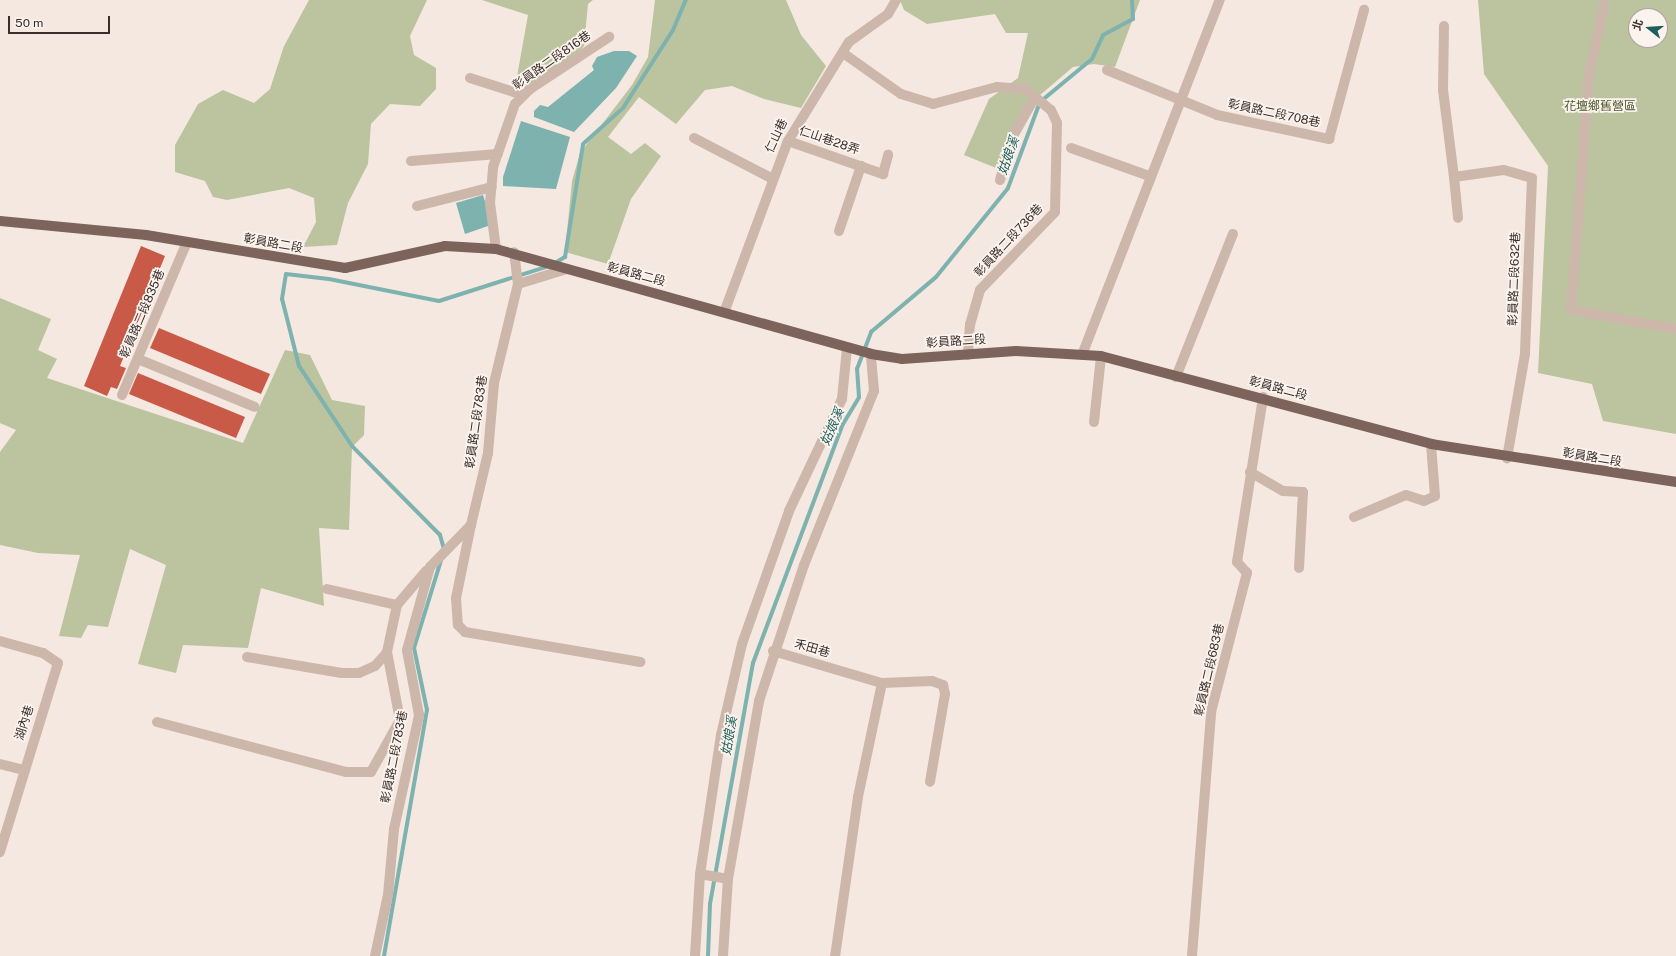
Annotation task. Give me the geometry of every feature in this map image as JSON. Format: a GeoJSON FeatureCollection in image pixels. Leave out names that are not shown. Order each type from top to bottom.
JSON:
{"type":"FeatureCollection","features":[{"type":"Feature","properties":{"kind":"main road","name":"彰員路二段"},"geometry":{"type":"LineString","coordinates":[[0,221],[187,242],[345,268],[445,246],[496,249],[514,252],[567,269],[725,310],[871,354],[902,359],[1016,351],[1101,356],[1431,444],[1507,458],[1676,482]]}},
{"type":"Feature","properties":{"kind":"street","name":"仁山巷"},"geometry":{"type":"LineString","coordinates":[[725,310],[788,141],[849,42],[888,14],[896,0]]}},
{"type":"Feature","properties":{"kind":"street"},"geometry":{"type":"LineString","coordinates":[[1082,355],[1149,176],[1220,0]]}},
{"type":"Feature","properties":{"kind":"street"},"geometry":{"type":"LineString","coordinates":[[1605,0],[1589,75],[1571,310],[1676,329]]}},
{"type":"Feature","properties":{"kind":"street","name":"彰員路二段708巷"},"geometry":{"type":"LineString","coordinates":[[1107,70],[1217,115],[1329,139],[1364,10]]}},
{"type":"Feature","properties":{"kind":"street"},"geometry":{"type":"LineString","coordinates":[[1444,26],[1443,90],[1458,218]]}},
{"type":"Feature","properties":{"kind":"street","name":"彰員路二段816巷"},"geometry":{"type":"LineString","coordinates":[[496,249],[492,187],[498,154],[515,104],[523,95],[609,37]]}},
{"type":"Feature","properties":{"kind":"street","name":"彰員路二段736巷"},"geometry":{"type":"LineString","coordinates":[[843,53],[901,94],[933,104],[997,87],[1025,89],[1051,110],[1057,123],[1059,142],[1055,212],[980,290],[970,324],[968,355]]}},
{"type":"Feature","properties":{"kind":"street"},"geometry":{"type":"LineString","coordinates":[[470,78],[523,95]]}},
{"type":"Feature","properties":{"kind":"street"},"geometry":{"type":"LineString","coordinates":[[1000,180],[1013,136],[1035,97]]}},
{"type":"Feature","properties":{"kind":"street"},"geometry":{"type":"LineString","coordinates":[[694,138],[773,179]]}},
{"type":"Feature","properties":{"kind":"street","name":"仁山巷28弄"},"geometry":{"type":"LineString","coordinates":[[788,141],[883,174],[888,155]]}},
{"type":"Feature","properties":{"kind":"street"},"geometry":{"type":"LineString","coordinates":[[1071,148],[1149,176]]}},
{"type":"Feature","properties":{"kind":"street"},"geometry":{"type":"LineString","coordinates":[[411,161],[498,154]]}},
{"type":"Feature","properties":{"kind":"street","name":"仁山巷28弄"},"geometry":{"type":"LineString","coordinates":[[839,231],[861,166]]}},
{"type":"Feature","properties":{"kind":"street","name":"彰員路二段632巷"},"geometry":{"type":"LineString","coordinates":[[1454,177],[1504,170],[1532,178],[1525,354],[1507,458]]}},
{"type":"Feature","properties":{"kind":"street"},"geometry":{"type":"LineString","coordinates":[[417,206],[492,187]]}},
{"type":"Feature","properties":{"kind":"street"},"geometry":{"type":"LineString","coordinates":[[1176,377],[1233,234]]}},
{"type":"Feature","properties":{"kind":"street","name":"彰員路二段835巷"},"geometry":{"type":"LineString","coordinates":[[122,396],[187,242]]}},
{"type":"Feature","properties":{"kind":"street","name":"彰員路二段783巷"},"geometry":{"type":"LineString","coordinates":[[375,956],[388,894],[394,829],[419,715],[407,650],[430,567],[471,525],[488,453],[494,383],[518,284],[514,252]]}},
{"type":"Feature","properties":{"kind":"street"},"geometry":{"type":"LineString","coordinates":[[518,284],[567,269]]}},
{"type":"Feature","properties":{"kind":"street"},"geometry":{"type":"LineString","coordinates":[[695,956],[700,874],[721,735],[742,644],[789,511],[842,399],[848,348]]}},
{"type":"Feature","properties":{"kind":"street","name":"禾田巷"},"geometry":{"type":"LineString","coordinates":[[871,354],[874,391],[773,652],[882,683],[932,681],[943,686],[945,694],[930,782]]}},
{"type":"Feature","properties":{"kind":"street"},"geometry":{"type":"LineString","coordinates":[[1094,422],[1101,356]]}},
{"type":"Feature","properties":{"kind":"street"},"geometry":{"type":"LineString","coordinates":[[138,359],[255,407]]}},
{"type":"Feature","properties":{"kind":"street","name":"彰員路二段683巷"},"geometry":{"type":"LineString","coordinates":[[1192,956],[1211,712],[1247,573],[1237,562],[1250,472],[1263,398]]}},
{"type":"Feature","properties":{"kind":"street"},"geometry":{"type":"LineString","coordinates":[[1354,517],[1406,495],[1424,502],[1435,496],[1431,444]]}},
{"type":"Feature","properties":{"kind":"street"},"geometry":{"type":"LineString","coordinates":[[1250,472],[1283,491],[1303,492],[1299,568]]}},
{"type":"Feature","properties":{"kind":"street"},"geometry":{"type":"LineString","coordinates":[[471,525],[456,598],[458,626],[465,632],[640,662]]}},
{"type":"Feature","properties":{"kind":"street"},"geometry":{"type":"LineString","coordinates":[[157,722],[346,772],[371,772],[400,720],[387,652],[397,605],[430,567]]}},
{"type":"Feature","properties":{"kind":"street"},"geometry":{"type":"LineString","coordinates":[[328,589],[397,605]]}},
{"type":"Feature","properties":{"kind":"street","name":"湖內巷"},"geometry":{"type":"LineString","coordinates":[[0,641],[43,653],[58,663],[0,852]]}},
{"type":"Feature","properties":{"kind":"street"},"geometry":{"type":"LineString","coordinates":[[247,657],[359,674],[375,666],[387,652]]}},
{"type":"Feature","properties":{"kind":"street"},"geometry":{"type":"LineString","coordinates":[[723,956],[728,879],[759,701],[773,652]]}},
{"type":"Feature","properties":{"kind":"street"},"geometry":{"type":"LineString","coordinates":[[835,956],[858,797],[882,683]]}},
{"type":"Feature","properties":{"kind":"street"},"geometry":{"type":"LineString","coordinates":[[0,764],[24,770]]}},
{"type":"Feature","properties":{"kind":"street"},"geometry":{"type":"LineString","coordinates":[[700,874],[728,879]]}},
{"type":"Feature","properties":{"kind":"green space"},"geometry":{"type":"Polygon","coordinates":[[[309,0],[427,0],[410,36],[414,55],[436,68],[436,89],[420,106],[390,104],[371,124],[368,164],[348,203],[337,245],[303,247],[316,222],[314,198],[289,188],[227,200],[213,197],[205,181],[175,172],[175,145],[198,104],[223,90],[254,103],[270,89],[284,46],[309,0]]]}},
{"type":"Feature","properties":{"kind":"green space"},"geometry":{"type":"Polygon","coordinates":[[[482,0],[593,0],[588,4],[584,46],[562,71],[534,87],[516,82],[528,15],[482,0]]]}},
{"type":"Feature","properties":{"kind":"green space"},"geometry":{"type":"Polygon","coordinates":[[[655,0],[786,0],[801,35],[826,66],[801,108],[764,99],[732,86],[705,90],[676,124],[639,97],[608,137],[631,154],[645,143],[661,156],[631,199],[608,264],[565,252],[572,181],[580,153],[632,85],[648,57],[655,0]]]}},
{"type":"Feature","properties":{"kind":"green space"},"geometry":{"type":"Polygon","coordinates":[[[900,0],[1140,0],[1115,67],[1094,64],[1073,67],[1033,101],[1001,170],[964,155],[989,99],[1018,78],[1028,33],[1006,33],[995,14],[927,24],[904,10],[900,0]]]}},
{"type":"Feature","properties":{"kind":"green space","name":"花壇鄉舊營區"},"geometry":{"type":"Polygon","coordinates":[[[1478,0],[1676,0],[1676,434],[1603,421],[1592,384],[1538,373],[1548,166],[1484,74],[1478,0]]]}},
{"type":"Feature","properties":{"kind":"green space"},"geometry":{"type":"Polygon","coordinates":[[[0,298],[51,319],[38,350],[57,359],[47,378],[243,443],[285,350],[310,355],[332,400],[365,406],[364,435],[352,447],[349,530],[319,528],[324,606],[261,588],[248,648],[183,645],[176,673],[138,664],[166,565],[130,549],[108,627],[88,625],[81,638],[59,636],[80,555],[38,553],[0,545],[0,452],[16,430],[0,423],[0,298]]]}},
{"type":"Feature","properties":{"kind":"water"},"geometry":{"type":"Polygon","coordinates":[[[614,51],[629,51],[637,56],[616,88],[574,132],[534,117],[534,111],[540,105],[548,107],[594,70],[592,66],[597,57],[614,51]]]}},
{"type":"Feature","properties":{"kind":"water"},"geometry":{"type":"Polygon","coordinates":[[[521,121],[570,137],[556,189],[503,186],[503,177],[521,121]]]}},
{"type":"Feature","properties":{"kind":"water"},"geometry":{"type":"Polygon","coordinates":[[[483,195],[490,217],[488,226],[465,234],[456,203],[483,195]]]}},
{"type":"Feature","properties":{"kind":"building"},"geometry":{"type":"Polygon","coordinates":[[[141,246],[165,256],[120,366],[126,368],[117,389],[111,387],[107,396],[84,386],[141,246]]]}},
{"type":"Feature","properties":{"kind":"building"},"geometry":{"type":"Polygon","coordinates":[[[159,328],[270,374],[261,394],[150,348],[159,328]]]}},
{"type":"Feature","properties":{"kind":"building"},"geometry":{"type":"Polygon","coordinates":[[[138,373],[245,417],[236,438],[129,394],[138,373]]]}},
{"type":"Feature","properties":{"kind":"waterway"},"geometry":{"type":"LineString","coordinates":[[555,263],[565,257],[583,144],[623,108],[673,30],[686,0]]}},
{"type":"Feature","properties":{"kind":"waterway","name":"姑娘溪"},"geometry":{"type":"LineString","coordinates":[[708,956],[710,904],[753,663],[843,424],[859,397],[857,369],[871,332],[936,277],[1008,188],[1040,102],[1092,59],[1103,35],[1133,19],[1132,0]]}},
{"type":"Feature","properties":{"kind":"waterway"},"geometry":{"type":"LineString","coordinates":[[444,549],[440,535],[352,446],[299,366],[282,299],[286,274],[329,279],[439,301],[549,266]]}},
{"type":"Feature","properties":{"kind":"waterway"},"geometry":{"type":"LineString","coordinates":[[384,956],[427,710],[414,648],[441,560]]}}]}
